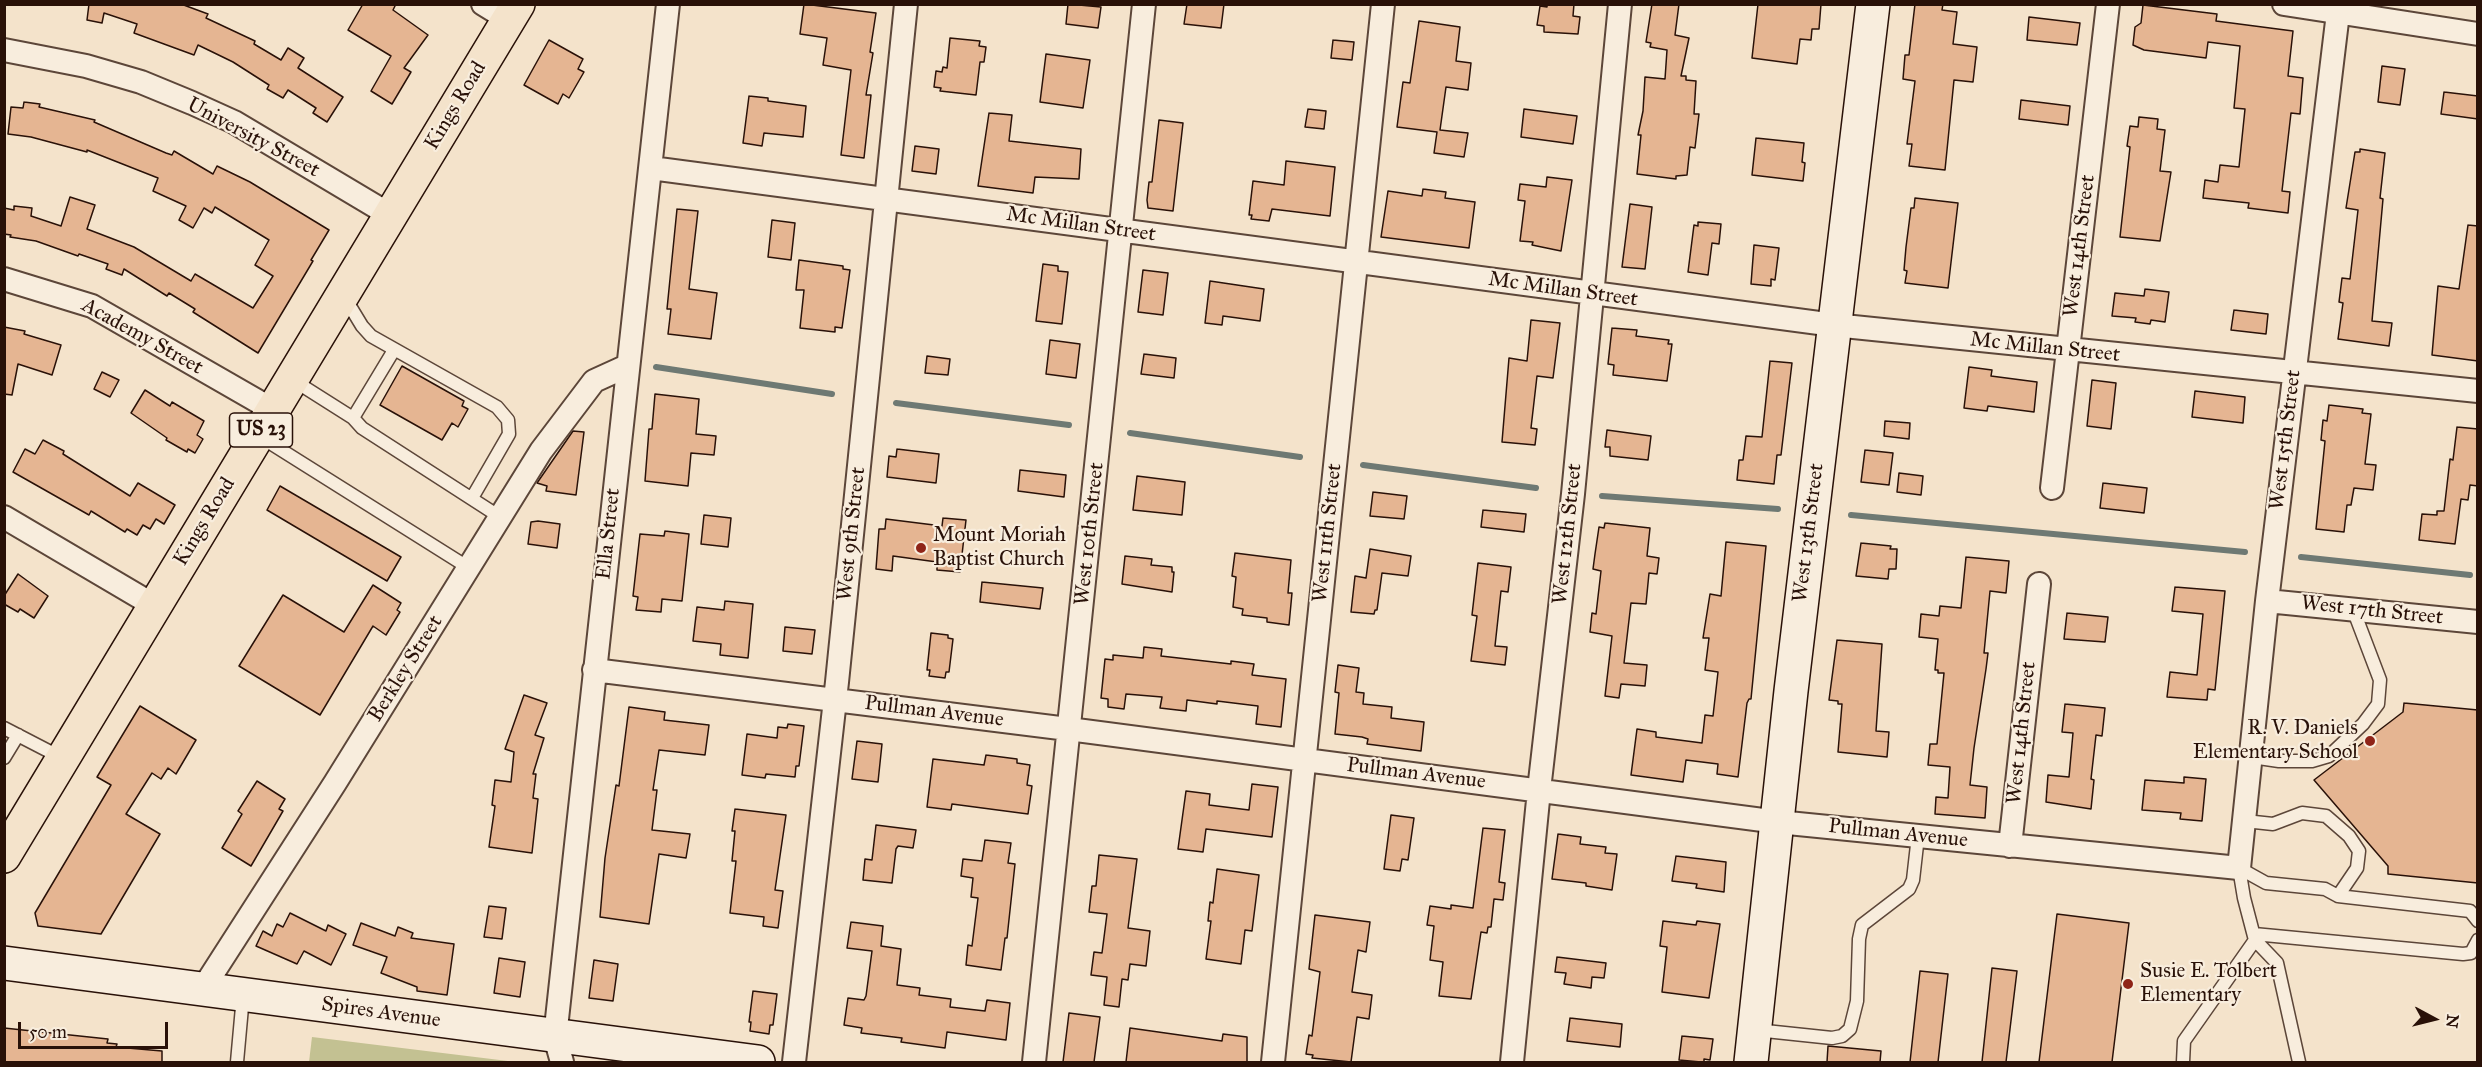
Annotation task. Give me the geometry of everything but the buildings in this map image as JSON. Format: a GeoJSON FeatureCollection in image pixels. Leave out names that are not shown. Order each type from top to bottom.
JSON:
{"type":"FeatureCollection","features":[{"type":"Feature","properties":{"kind":"main road","name":"Kings Road"},"geometry":{"type":"LineString","coordinates":[[4,856],[390,215],[503,10]]}},
{"type":"Feature","properties":{"kind":"street","name":"Ella Street"},"geometry":{"type":"LineString","coordinates":[[559,1050],[594,670],[668,4]]}},
{"type":"Feature","properties":{"kind":"street","name":"West 9th Street"},"geometry":{"type":"LineString","coordinates":[[794,1062],[906,4]]}},
{"type":"Feature","properties":{"kind":"street","name":"West 10th Street"},"geometry":{"type":"LineString","coordinates":[[1034,1062],[1144,4]]}},
{"type":"Feature","properties":{"kind":"street","name":"West 11th Street"},"geometry":{"type":"LineString","coordinates":[[1273,1062],[1383,4]]}},
{"type":"Feature","properties":{"kind":"street","name":"West 12th Street"},"geometry":{"type":"LineString","coordinates":[[1512,1062],[1539,790],[1571,506],[1620,4]]}},
{"type":"Feature","properties":{"kind":"street","name":"West 13th Street"},"geometry":{"type":"LineString","coordinates":[[1751,1062],[1791,691],[1873,4]]}},
{"type":"Feature","properties":{"kind":"street","name":"West 14th Street"},"geometry":{"type":"LineString","coordinates":[[2052,488],[2108,4]]}},
{"type":"Feature","properties":{"kind":"street"},"geometry":{"type":"LineString","coordinates":[[2284,4],[2478,34]]}},
{"type":"Feature","properties":{"kind":"street","name":"West 15th Street"},"geometry":{"type":"LineString","coordinates":[[2239,868],[2294,374],[2327,9]]}},
{"type":"Feature","properties":{"kind":"street","name":"University Street"},"geometry":{"type":"LineString","coordinates":[[4,50],[86,66],[130,79],[192,103],[234,122],[390,215]]}},
{"type":"Feature","properties":{"kind":"street","name":"Mc Millan Street"},"geometry":{"type":"LineString","coordinates":[[651,168],[1834,325],[2294,374],[2478,391]]}},
{"type":"Feature","properties":{"kind":"street","name":"Academy Street"},"geometry":{"type":"LineString","coordinates":[[4,279],[41,288],[92,306],[266,423]]}},
{"type":"Feature","properties":{"kind":"street","name":"Berkley Street"},"geometry":{"type":"LineString","coordinates":[[202,990],[541,451],[594,381],[627,366]]}},
{"type":"Feature","properties":{"kind":"street"},"geometry":{"type":"LineString","coordinates":[[4,517],[155,606]]}},
{"type":"Feature","properties":{"kind":"street","name":"West 14th Street"},"geometry":{"type":"LineString","coordinates":[[2010,846],[2039,584]]}},
{"type":"Feature","properties":{"kind":"street","name":"West 17th Street"},"geometry":{"type":"LineString","coordinates":[[2267,601],[2478,622]]}},
{"type":"Feature","properties":{"kind":"street","name":"Pullman Avenue"},"geometry":{"type":"LineString","coordinates":[[594,670],[1070,729],[1778,822],[2239,868]]}},
{"type":"Feature","properties":{"kind":"street","name":"Spires Avenue"},"geometry":{"type":"LineString","coordinates":[[4,963],[244,995],[559,1050],[758,1062]]}},
{"type":"Feature","properties":{"kind":"lane"},"geometry":{"type":"LineString","coordinates":[[342,294],[371,336],[496,407],[508,420],[508,434],[472,498]]}},
{"type":"Feature","properties":{"kind":"lane"},"geometry":{"type":"LineString","coordinates":[[353,418],[394,350]]}},
{"type":"Feature","properties":{"kind":"lane"},"geometry":{"type":"LineString","coordinates":[[292,379],[353,418],[362,428],[500,517]]}},
{"type":"Feature","properties":{"kind":"lane"},"geometry":{"type":"LineString","coordinates":[[266,423],[469,568]]}},
{"type":"Feature","properties":{"kind":"lane"},"geometry":{"type":"LineString","coordinates":[[2252,757],[2279,761],[2312,761],[2329,756],[2363,724],[2378,704],[2380,680],[2353,609]]}},
{"type":"Feature","properties":{"kind":"lane"},"geometry":{"type":"LineString","coordinates":[[4,728],[63,759]]}},
{"type":"Feature","properties":{"kind":"lane"},"geometry":{"type":"LineString","coordinates":[[4,758],[18,735]]}},
{"type":"Feature","properties":{"kind":"lane"},"geometry":{"type":"LineString","coordinates":[[2245,821],[2273,824],[2302,813],[2326,816],[2349,836],[2359,851],[2357,868],[2338,896]]}},
{"type":"Feature","properties":{"kind":"lane"},"geometry":{"type":"LineString","coordinates":[[1755,1029],[1832,1038],[1842,1036],[1850,1029],[1857,1001],[1859,939],[1862,925],[1910,889],[1918,836]]}},
{"type":"Feature","properties":{"kind":"lane"},"geometry":{"type":"LineString","coordinates":[[2239,868],[2266,883],[2325,889],[2338,896],[2470,911],[2478,921]]}},
{"type":"Feature","properties":{"kind":"lane"},"geometry":{"type":"LineString","coordinates":[[2239,868],[2254,937],[2277,963],[2299,1062]]}},
{"type":"Feature","properties":{"kind":"lane"},"geometry":{"type":"LineString","coordinates":[[2254,937],[2463,954],[2471,953],[2478,940]]}},
{"type":"Feature","properties":{"kind":"lane"},"geometry":{"type":"LineString","coordinates":[[2183,1062],[2184,1041],[2254,937]]}},
{"type":"Feature","properties":{"kind":"lane"},"geometry":{"type":"LineString","coordinates":[[237,1062],[244,995]]}},
{"type":"Feature","properties":{"kind":"shaded area"},"geometry":{"type":"Polygon","coordinates":[[[312,1037],[516,1062],[309,1062],[312,1037]]]}},
{"type":"Feature","properties":{"kind":"waterway"},"geometry":{"type":"LineString","coordinates":[[656,367],[832,394]]}},
{"type":"Feature","properties":{"kind":"waterway"},"geometry":{"type":"LineString","coordinates":[[896,403],[1069,425]]}},
{"type":"Feature","properties":{"kind":"waterway"},"geometry":{"type":"LineString","coordinates":[[1130,433],[1300,457]]}},
{"type":"Feature","properties":{"kind":"waterway"},"geometry":{"type":"LineString","coordinates":[[1363,465],[1536,488]]}},
{"type":"Feature","properties":{"kind":"waterway"},"geometry":{"type":"LineString","coordinates":[[1602,496],[1778,509]]}},
{"type":"Feature","properties":{"kind":"waterway"},"geometry":{"type":"LineString","coordinates":[[1851,515],[2245,552]]}},
{"type":"Feature","properties":{"kind":"waterway"},"geometry":{"type":"LineString","coordinates":[[2301,557],[2470,575]]}},
{"type":"Feature","properties":{"kind":"place","name":"Mount Moriah Baptist Church"},"geometry":{"type":"Point","coordinates":[921,548]}},
{"type":"Feature","properties":{"kind":"place","name":"R. V. Daniels Elementary School"},"geometry":{"type":"Point","coordinates":[2370,741]}},
{"type":"Feature","properties":{"kind":"place","name":"Susie E. Tolbert Elementary"},"geometry":{"type":"Point","coordinates":[2128,984]}}]}
